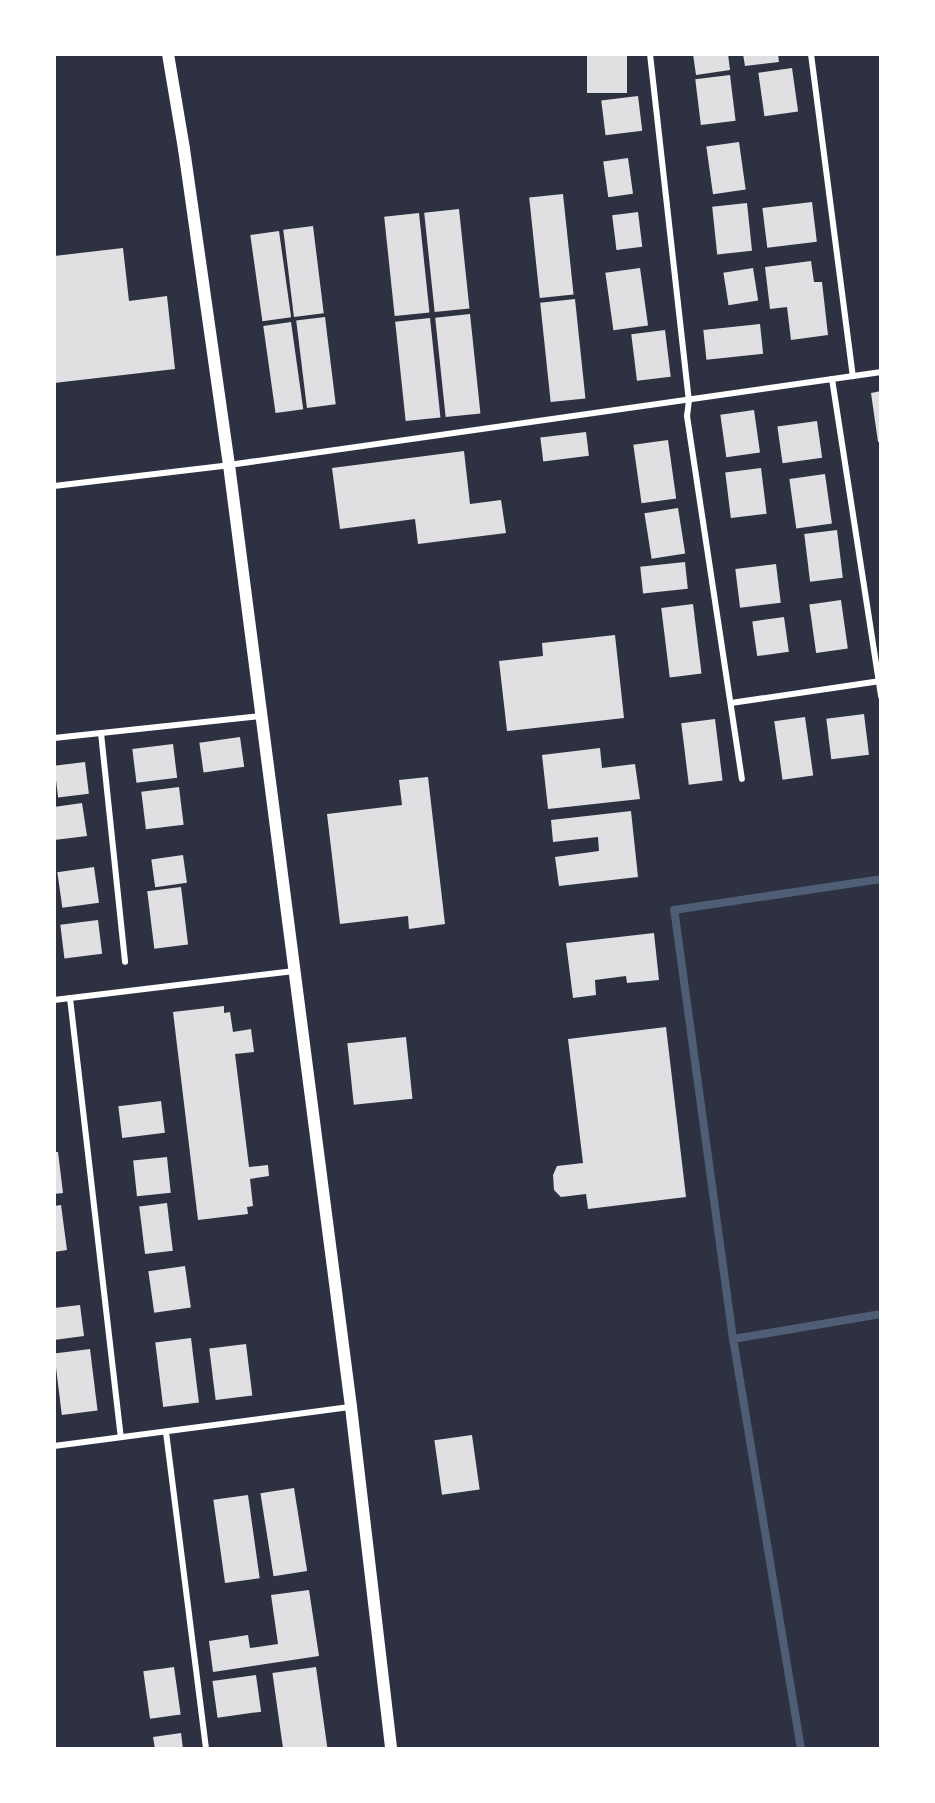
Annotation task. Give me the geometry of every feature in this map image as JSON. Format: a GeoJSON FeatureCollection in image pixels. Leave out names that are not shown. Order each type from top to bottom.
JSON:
{"type":"FeatureCollection","features":[{"type":"Feature","properties":{"kind":"main road"},"geometry":{"type":"LineString","coordinates":[[168,54],[184,149],[229,465],[351,1407],[391,1749]]}},
{"type":"Feature","properties":{"kind":"street"},"geometry":{"type":"LineString","coordinates":[[650,54],[689,400],[687,416],[742,779]]}},
{"type":"Feature","properties":{"kind":"street"},"geometry":{"type":"LineString","coordinates":[[811,54],[853,376]]}},
{"type":"Feature","properties":{"kind":"street"},"geometry":{"type":"LineString","coordinates":[[54,486],[229,465],[881,372]]}},
{"type":"Feature","properties":{"kind":"street"},"geometry":{"type":"LineString","coordinates":[[832,379],[881,696]]}},
{"type":"Feature","properties":{"kind":"street"},"geometry":{"type":"LineString","coordinates":[[730,703],[880,681]]}},
{"type":"Feature","properties":{"kind":"street"},"geometry":{"type":"LineString","coordinates":[[54,738],[262,716]]}},
{"type":"Feature","properties":{"kind":"street"},"geometry":{"type":"LineString","coordinates":[[101,733],[125,962]]}},
{"type":"Feature","properties":{"kind":"street"},"geometry":{"type":"LineString","coordinates":[[54,1000],[295,971]]}},
{"type":"Feature","properties":{"kind":"street"},"geometry":{"type":"LineString","coordinates":[[70,998],[121,1437]]}},
{"type":"Feature","properties":{"kind":"street"},"geometry":{"type":"LineString","coordinates":[[54,1446],[351,1407]]}},
{"type":"Feature","properties":{"kind":"street"},"geometry":{"type":"LineString","coordinates":[[166,1432],[206,1749]]}},
{"type":"Feature","properties":{"kind":"building"},"geometry":{"type":"Polygon","coordinates":[[[587,54],[627,54],[627,93],[587,93],[587,54]]]}},
{"type":"Feature","properties":{"kind":"building"},"geometry":{"type":"Polygon","coordinates":[[[693,54],[728,54],[730,70],[696,75],[693,54]]]}},
{"type":"Feature","properties":{"kind":"building"},"geometry":{"type":"Polygon","coordinates":[[[743,54],[778,54],[779,62],[745,66],[743,54]]]}},
{"type":"Feature","properties":{"kind":"building"},"geometry":{"type":"Polygon","coordinates":[[[792,68],[798,112],[764,116],[758,73],[792,68]]]}},
{"type":"Feature","properties":{"kind":"building"},"geometry":{"type":"Polygon","coordinates":[[[730,75],[736,121],[701,125],[695,79],[730,75]]]}},
{"type":"Feature","properties":{"kind":"building"},"geometry":{"type":"Polygon","coordinates":[[[638,96],[642,131],[606,135],[601,101],[638,96]]]}},
{"type":"Feature","properties":{"kind":"building"},"geometry":{"type":"Polygon","coordinates":[[[739,142],[746,190],[713,194],[706,147],[739,142]]]}},
{"type":"Feature","properties":{"kind":"building"},"geometry":{"type":"Polygon","coordinates":[[[628,158],[633,194],[608,197],[603,161],[628,158]]]}},
{"type":"Feature","properties":{"kind":"building"},"geometry":{"type":"Polygon","coordinates":[[[563,194],[574,294],[540,298],[529,198],[563,194]]]}},
{"type":"Feature","properties":{"kind":"building"},"geometry":{"type":"Polygon","coordinates":[[[812,202],[817,242],[767,248],[762,208],[812,202]]]}},
{"type":"Feature","properties":{"kind":"building"},"geometry":{"type":"Polygon","coordinates":[[[747,203],[752,251],[717,254],[712,207],[747,203]]]}},
{"type":"Feature","properties":{"kind":"building"},"geometry":{"type":"Polygon","coordinates":[[[459,209],[469,308],[435,312],[424,213],[459,209]]]}},
{"type":"Feature","properties":{"kind":"building"},"geometry":{"type":"Polygon","coordinates":[[[638,212],[642,247],[616,250],[612,215],[638,212]]]}},
{"type":"Feature","properties":{"kind":"building"},"geometry":{"type":"Polygon","coordinates":[[[419,213],[429,312],[395,316],[384,217],[419,213]]]}},
{"type":"Feature","properties":{"kind":"building"},"geometry":{"type":"Polygon","coordinates":[[[313,226],[324,313],[294,317],[283,230],[313,226]]]}},
{"type":"Feature","properties":{"kind":"building"},"geometry":{"type":"Polygon","coordinates":[[[279,231],[291,317],[262,321],[250,235],[279,231]]]}},
{"type":"Feature","properties":{"kind":"building"},"geometry":{"type":"Polygon","coordinates":[[[123,248],[129,301],[167,296],[175,369],[54,383],[54,256],[123,248]]]}},
{"type":"Feature","properties":{"kind":"building"},"geometry":{"type":"Polygon","coordinates":[[[811,261],[814,282],[822,282],[828,335],[791,340],[787,307],[770,309],[765,267],[811,261]]]}},
{"type":"Feature","properties":{"kind":"building"},"geometry":{"type":"Polygon","coordinates":[[[640,268],[648,325],[613,330],[605,273],[640,268]]]}},
{"type":"Feature","properties":{"kind":"building"},"geometry":{"type":"Polygon","coordinates":[[[753,268],[758,301],[729,305],[723,273],[753,268]]]}},
{"type":"Feature","properties":{"kind":"building"},"geometry":{"type":"Polygon","coordinates":[[[575,299],[585,398],[551,402],[540,303],[575,299]]]}},
{"type":"Feature","properties":{"kind":"building"},"geometry":{"type":"Polygon","coordinates":[[[470,314],[480,413],[446,417],[435,318],[470,314]]]}},
{"type":"Feature","properties":{"kind":"building"},"geometry":{"type":"Polygon","coordinates":[[[325,317],[336,404],[307,408],[296,321],[325,317]]]}},
{"type":"Feature","properties":{"kind":"building"},"geometry":{"type":"Polygon","coordinates":[[[430,318],[440,417],[406,421],[395,322],[430,318]]]}},
{"type":"Feature","properties":{"kind":"building"},"geometry":{"type":"Polygon","coordinates":[[[291,322],[303,409],[276,413],[263,326],[291,322]]]}},
{"type":"Feature","properties":{"kind":"building"},"geometry":{"type":"Polygon","coordinates":[[[760,324],[763,354],[706,360],[703,330],[760,324]]]}},
{"type":"Feature","properties":{"kind":"building"},"geometry":{"type":"Polygon","coordinates":[[[665,330],[671,377],[637,381],[631,334],[665,330]]]}},
{"type":"Feature","properties":{"kind":"building"},"geometry":{"type":"Polygon","coordinates":[[[881,391],[881,442],[878,442],[871,393],[881,391]]]}},
{"type":"Feature","properties":{"kind":"building"},"geometry":{"type":"Polygon","coordinates":[[[754,410],[760,453],[726,457],[720,415],[754,410]]]}},
{"type":"Feature","properties":{"kind":"building"},"geometry":{"type":"Polygon","coordinates":[[[817,421],[822,458],[783,463],[777,427],[817,421]]]}},
{"type":"Feature","properties":{"kind":"building"},"geometry":{"type":"Polygon","coordinates":[[[586,432],[589,456],[543,461],[540,438],[586,432]]]}},
{"type":"Feature","properties":{"kind":"building"},"geometry":{"type":"Polygon","coordinates":[[[668,440],[676,498],[642,503],[633,445],[668,440]]]}},
{"type":"Feature","properties":{"kind":"building"},"geometry":{"type":"Polygon","coordinates":[[[464,451],[470,504],[501,500],[506,533],[418,544],[415,519],[340,529],[332,468],[464,451]]]}},
{"type":"Feature","properties":{"kind":"building"},"geometry":{"type":"Polygon","coordinates":[[[761,468],[767,514],[731,518],[725,472],[761,468]]]}},
{"type":"Feature","properties":{"kind":"building"},"geometry":{"type":"Polygon","coordinates":[[[825,474],[832,524],[796,529],[789,479],[825,474]]]}},
{"type":"Feature","properties":{"kind":"building"},"geometry":{"type":"Polygon","coordinates":[[[678,508],[685,553],[652,559],[644,513],[678,508]]]}},
{"type":"Feature","properties":{"kind":"building"},"geometry":{"type":"Polygon","coordinates":[[[837,530],[843,578],[810,582],[804,534],[837,530]]]}},
{"type":"Feature","properties":{"kind":"building"},"geometry":{"type":"Polygon","coordinates":[[[685,562],[688,589],[643,594],[640,567],[685,562]]]}},
{"type":"Feature","properties":{"kind":"building"},"geometry":{"type":"Polygon","coordinates":[[[776,564],[781,603],[740,608],[735,569],[776,564]]]}},
{"type":"Feature","properties":{"kind":"building"},"geometry":{"type":"Polygon","coordinates":[[[841,600],[848,649],[816,653],[809,604],[841,600]]]}},
{"type":"Feature","properties":{"kind":"building"},"geometry":{"type":"Polygon","coordinates":[[[693,604],[702,673],[670,677],[661,608],[693,604]]]}},
{"type":"Feature","properties":{"kind":"building"},"geometry":{"type":"Polygon","coordinates":[[[784,617],[789,652],[757,656],[752,621],[784,617]]]}},
{"type":"Feature","properties":{"kind":"building"},"geometry":{"type":"Polygon","coordinates":[[[615,635],[624,718],[507,731],[499,661],[543,656],[542,643],[615,635]]]}},
{"type":"Feature","properties":{"kind":"building"},"geometry":{"type":"Polygon","coordinates":[[[864,714],[869,755],[831,759],[826,719],[864,714]]]}},
{"type":"Feature","properties":{"kind":"building"},"geometry":{"type":"Polygon","coordinates":[[[805,717],[813,775],[783,780],[774,721],[805,717]]]}},
{"type":"Feature","properties":{"kind":"building"},"geometry":{"type":"Polygon","coordinates":[[[715,719],[723,781],[689,785],[681,723],[715,719]]]}},
{"type":"Feature","properties":{"kind":"building"},"geometry":{"type":"Polygon","coordinates":[[[240,737],[244,767],[204,772],[199,743],[240,737]]]}},
{"type":"Feature","properties":{"kind":"building"},"geometry":{"type":"Polygon","coordinates":[[[173,744],[177,778],[136,783],[132,749],[173,744]]]}},
{"type":"Feature","properties":{"kind":"building"},"geometry":{"type":"Polygon","coordinates":[[[600,748],[602,768],[635,764],[640,799],[548,809],[542,755],[600,748]]]}},
{"type":"Feature","properties":{"kind":"building"},"geometry":{"type":"Polygon","coordinates":[[[85,762],[89,794],[58,798],[54,766],[85,762]]]}},
{"type":"Feature","properties":{"kind":"building"},"geometry":{"type":"Polygon","coordinates":[[[428,777],[445,924],[409,929],[408,916],[340,924],[327,814],[402,805],[399,780],[428,777]]]}},
{"type":"Feature","properties":{"kind":"building"},"geometry":{"type":"Polygon","coordinates":[[[179,787],[184,825],[146,829],[141,792],[179,787]]]}},
{"type":"Feature","properties":{"kind":"building"},"geometry":{"type":"Polygon","coordinates":[[[82,803],[87,836],[54,840],[54,807],[82,803]]]}},
{"type":"Feature","properties":{"kind":"building"},"geometry":{"type":"Polygon","coordinates":[[[631,811],[638,877],[559,886],[555,857],[599,851],[598,837],[553,842],[551,820],[631,811]]]}},
{"type":"Feature","properties":{"kind":"building"},"geometry":{"type":"Polygon","coordinates":[[[183,855],[187,883],[155,887],[151,859],[183,855]]]}},
{"type":"Feature","properties":{"kind":"building"},"geometry":{"type":"Polygon","coordinates":[[[94,867],[99,903],[62,908],[57,872],[94,867]]]}},
{"type":"Feature","properties":{"kind":"building"},"geometry":{"type":"Polygon","coordinates":[[[181,887],[188,945],[154,949],[147,891],[181,887]]]}},
{"type":"Feature","properties":{"kind":"building"},"geometry":{"type":"Polygon","coordinates":[[[98,920],[102,954],[64,958],[60,925],[98,920]]]}},
{"type":"Feature","properties":{"kind":"building"},"geometry":{"type":"Polygon","coordinates":[[[654,933],[659,980],[627,983],[626,976],[595,980],[596,995],[573,998],[566,943],[654,933]]]}},
{"type":"Feature","properties":{"kind":"building"},"geometry":{"type":"Polygon","coordinates":[[[224,1006],[224,1013],[230,1012],[233,1032],[251,1029],[254,1052],[235,1054],[249,1167],[268,1165],[269,1176],[250,1179],[253,1206],[247,1207],[248,1214],[198,1220],[173,1012],[224,1006]]]}},
{"type":"Feature","properties":{"kind":"building"},"geometry":{"type":"Polygon","coordinates":[[[666,1027],[686,1197],[588,1209],[586,1194],[561,1197],[554,1190],[553,1175],[557,1166],[583,1163],[568,1039],[666,1027]]]}},
{"type":"Feature","properties":{"kind":"building"},"geometry":{"type":"Polygon","coordinates":[[[406,1037],[412,1099],[354,1105],[347,1043],[406,1037]]]}},
{"type":"Feature","properties":{"kind":"building"},"geometry":{"type":"Polygon","coordinates":[[[161,1101],[165,1133],[122,1138],[118,1106],[161,1101]]]}},
{"type":"Feature","properties":{"kind":"building"},"geometry":{"type":"Polygon","coordinates":[[[54,1152],[58,1152],[63,1193],[54,1194],[54,1152]]]}},
{"type":"Feature","properties":{"kind":"building"},"geometry":{"type":"Polygon","coordinates":[[[167,1157],[171,1193],[137,1196],[133,1161],[167,1157]]]}},
{"type":"Feature","properties":{"kind":"building"},"geometry":{"type":"Polygon","coordinates":[[[167,1203],[173,1251],[145,1254],[139,1206],[167,1203]]]}},
{"type":"Feature","properties":{"kind":"building"},"geometry":{"type":"Polygon","coordinates":[[[61,1205],[67,1250],[54,1252],[54,1206],[61,1205]]]}},
{"type":"Feature","properties":{"kind":"building"},"geometry":{"type":"Polygon","coordinates":[[[185,1266],[191,1308],[154,1313],[148,1271],[185,1266]]]}},
{"type":"Feature","properties":{"kind":"building"},"geometry":{"type":"Polygon","coordinates":[[[80,1305],[84,1336],[54,1340],[54,1308],[80,1305]]]}},
{"type":"Feature","properties":{"kind":"building"},"geometry":{"type":"Polygon","coordinates":[[[191,1338],[199,1403],[163,1407],[155,1342],[191,1338]]]}},
{"type":"Feature","properties":{"kind":"building"},"geometry":{"type":"Polygon","coordinates":[[[246,1344],[252,1396],[216,1400],[209,1349],[246,1344]]]}},
{"type":"Feature","properties":{"kind":"building"},"geometry":{"type":"Polygon","coordinates":[[[90,1349],[98,1411],[62,1415],[54,1353],[90,1349]]]}},
{"type":"Feature","properties":{"kind":"building"},"geometry":{"type":"Polygon","coordinates":[[[472,1435],[480,1489],[442,1495],[434,1440],[472,1435]]]}},
{"type":"Feature","properties":{"kind":"building"},"geometry":{"type":"Polygon","coordinates":[[[294,1488],[307,1571],[274,1576],[260,1493],[294,1488]]]}},
{"type":"Feature","properties":{"kind":"building"},"geometry":{"type":"Polygon","coordinates":[[[248,1495],[260,1578],[225,1583],[213,1500],[248,1495]]]}},
{"type":"Feature","properties":{"kind":"building"},"geometry":{"type":"Polygon","coordinates":[[[309,1590],[319,1656],[213,1672],[209,1641],[248,1635],[250,1648],[278,1644],[271,1595],[309,1590]]]}},
{"type":"Feature","properties":{"kind":"building"},"geometry":{"type":"Polygon","coordinates":[[[174,1667],[181,1715],[150,1719],[143,1671],[174,1667]]]}},
{"type":"Feature","properties":{"kind":"building"},"geometry":{"type":"Polygon","coordinates":[[[316,1667],[328,1749],[283,1749],[272,1673],[316,1667]]]}},
{"type":"Feature","properties":{"kind":"building"},"geometry":{"type":"Polygon","coordinates":[[[256,1675],[261,1712],[218,1718],[212,1681],[256,1675]]]}},
{"type":"Feature","properties":{"kind":"building"},"geometry":{"type":"Polygon","coordinates":[[[181,1733],[183,1749],[155,1749],[153,1737],[181,1733]]]}},
{"type":"Feature","properties":{"kind":"waterway"},"geometry":{"type":"LineString","coordinates":[[801,1749],[733,1339],[674,910],[881,879]]}},
{"type":"Feature","properties":{"kind":"waterway"},"geometry":{"type":"LineString","coordinates":[[733,1339],[881,1314]]}}]}
